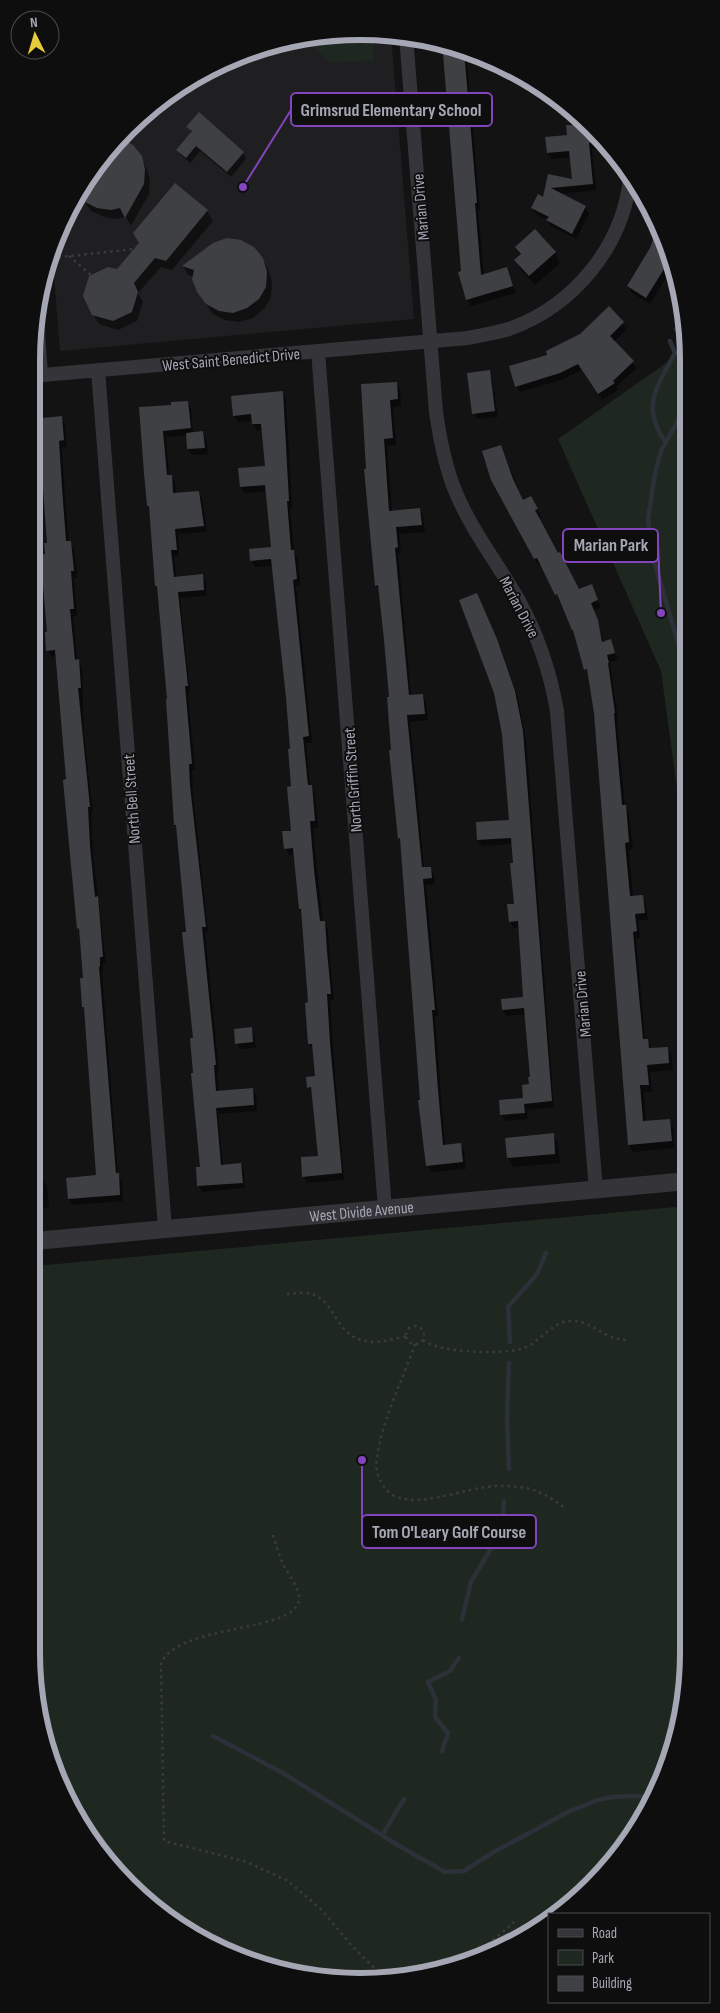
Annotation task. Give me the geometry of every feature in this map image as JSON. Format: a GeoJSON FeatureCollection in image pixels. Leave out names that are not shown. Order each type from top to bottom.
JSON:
{"type":"FeatureCollection","features":[{"type":"Feature","properties":{"kind":"street","name":"Marian Drive"},"geometry":{"type":"LineString","coordinates":[[407,44],[436,412],[443,452],[449,473],[464,510],[529,618],[546,661],[553,685],[561,737],[596,1190]]}},
{"type":"Feature","properties":{"kind":"street","name":"West Saint Benedict Drive"},"geometry":{"type":"LineString","coordinates":[[40,376],[468,338],[509,329],[530,320],[565,297],[592,270],[606,248],[621,216],[629,187]]}},
{"type":"Feature","properties":{"kind":"street","name":"North Griffin Street"},"geometry":{"type":"LineString","coordinates":[[318,351],[385,1209]]}},
{"type":"Feature","properties":{"kind":"street","name":"North Bell Street"},"geometry":{"type":"LineString","coordinates":[[98,370],[165,1228]]}},
{"type":"Feature","properties":{"kind":"street","name":"West Divide Avenue"},"geometry":{"type":"LineString","coordinates":[[40,1240],[680,1182]]}},
{"type":"Feature","properties":{"kind":"path"},"geometry":{"type":"LineString","coordinates":[[57,257],[134,250]]}},
{"type":"Feature","properties":{"kind":"path"},"geometry":{"type":"LineString","coordinates":[[69,256],[92,275]]}},
{"type":"Feature","properties":{"kind":"path"},"geometry":{"type":"LineString","coordinates":[[287,1294],[304,1293],[318,1297],[343,1328],[358,1338],[374,1342],[407,1336]]}},
{"type":"Feature","properties":{"kind":"path"},"geometry":{"type":"LineString","coordinates":[[423,1340],[430,1345],[453,1349],[496,1352],[517,1351],[532,1344],[558,1324],[574,1321],[590,1326],[610,1338],[627,1340]]}},
{"type":"Feature","properties":{"kind":"path"},"geometry":{"type":"LineString","coordinates":[[415,1344],[409,1342],[407,1336],[410,1329],[418,1327],[424,1332],[423,1340]]}},
{"type":"Feature","properties":{"kind":"path"},"geometry":{"type":"LineString","coordinates":[[423,1340],[415,1344],[386,1423],[378,1453],[377,1472],[386,1490],[400,1499],[414,1501],[476,1487],[519,1487],[541,1492],[566,1509]]}},
{"type":"Feature","properties":{"kind":"path"},"geometry":{"type":"LineString","coordinates":[[273,1535],[283,1565],[298,1593],[299,1604],[296,1609],[280,1619],[192,1641],[172,1651],[163,1659],[161,1664],[164,1841],[247,1862],[288,1881],[322,1910],[352,1946],[378,1972]]}},
{"type":"Feature","properties":{"kind":"path"},"geometry":{"type":"LineString","coordinates":[[476,1951],[491,1942],[514,1922]]}},
{"type":"Feature","properties":{"kind":"shaded area"},"geometry":{"type":"Polygon","coordinates":[[[360,40],[392,42],[414,319],[60,351],[53,269],[64,238],[83,200],[106,165],[149,119],[200,83],[218,73],[257,57],[298,46],[318,43],[360,40]]]}},
{"type":"Feature","properties":{"kind":"green space"},"geometry":{"type":"Polygon","coordinates":[[[339,41],[373,41],[374,60],[331,63],[310,44],[339,41]]]}},
{"type":"Feature","properties":{"kind":"green space"},"geometry":{"type":"Polygon","coordinates":[[[678,324],[679,338],[673,329],[678,324]]]}},
{"type":"Feature","properties":{"kind":"green space"},"geometry":{"type":"Polygon","coordinates":[[[680,353],[680,819],[661,671],[558,439],[680,353]]]}},
{"type":"Feature","properties":{"kind":"green space"},"geometry":{"type":"Polygon","coordinates":[[[675,1207],[680,1210],[680,1653],[674,1715],[656,1775],[637,1813],[601,1864],[571,1894],[520,1930],[502,1940],[463,1956],[422,1967],[402,1970],[360,1973],[339,1972],[298,1967],[277,1962],[218,1940],[165,1907],[119,1864],[94,1831],[73,1795],[64,1775],[51,1736],[43,1695],[40,1653],[40,1266],[675,1207]]]}},
{"type":"Feature","properties":{"kind":"building"},"geometry":{"type":"Polygon","coordinates":[[[443,51],[465,58],[481,275],[507,267],[513,286],[466,300],[458,272],[461,271],[443,51]]]}},
{"type":"Feature","properties":{"kind":"building"},"geometry":{"type":"Polygon","coordinates":[[[199,112],[244,152],[227,172],[196,146],[186,158],[176,150],[192,131],[186,127],[199,112]]]}},
{"type":"Feature","properties":{"kind":"building"},"geometry":{"type":"Polygon","coordinates":[[[574,122],[594,142],[589,143],[593,184],[551,188],[586,206],[572,234],[546,220],[549,217],[531,208],[538,194],[543,197],[548,174],[572,179],[569,151],[547,153],[545,137],[567,135],[566,125],[574,125],[574,122]]]}},
{"type":"Feature","properties":{"kind":"building"},"geometry":{"type":"Polygon","coordinates":[[[126,142],[133,145],[142,156],[145,169],[144,184],[125,218],[120,208],[111,210],[97,208],[83,200],[94,182],[119,149],[126,142]]]}},
{"type":"Feature","properties":{"kind":"building"},"geometry":{"type":"Polygon","coordinates":[[[175,183],[208,210],[166,261],[155,258],[134,283],[138,292],[132,312],[113,321],[92,315],[83,296],[89,276],[108,267],[117,269],[139,243],[133,233],[175,183]]]}},
{"type":"Feature","properties":{"kind":"building"},"geometry":{"type":"Polygon","coordinates":[[[535,229],[556,252],[529,276],[514,260],[521,254],[515,247],[535,229]]]}},
{"type":"Feature","properties":{"kind":"building"},"geometry":{"type":"Polygon","coordinates":[[[655,235],[666,266],[646,298],[627,286],[650,248],[655,235]]]}},
{"type":"Feature","properties":{"kind":"building"},"geometry":{"type":"Polygon","coordinates":[[[227,238],[241,240],[254,247],[263,258],[267,272],[266,287],[259,299],[247,308],[233,313],[219,311],[206,304],[197,292],[192,279],[194,270],[182,266],[213,243],[227,238]]]}},
{"type":"Feature","properties":{"kind":"building"},"geometry":{"type":"Polygon","coordinates":[[[609,306],[624,322],[610,336],[634,361],[613,381],[615,383],[598,394],[578,364],[560,373],[515,387],[509,366],[547,355],[546,351],[580,334],[609,306]]]}},
{"type":"Feature","properties":{"kind":"building"},"geometry":{"type":"Polygon","coordinates":[[[490,370],[495,411],[472,414],[467,373],[490,370]]]}},
{"type":"Feature","properties":{"kind":"building"},"geometry":{"type":"Polygon","coordinates":[[[397,382],[398,399],[390,400],[393,438],[384,439],[389,511],[420,508],[422,525],[396,527],[398,547],[395,548],[409,695],[423,694],[425,714],[407,715],[422,867],[431,867],[432,878],[423,879],[435,1010],[432,1010],[443,1145],[461,1143],[463,1162],[426,1166],[418,1100],[420,1100],[400,838],[398,839],[389,750],[391,750],[387,697],[389,697],[384,640],[378,585],[375,586],[364,469],[366,469],[361,384],[397,382]]]}},
{"type":"Feature","properties":{"kind":"building"},"geometry":{"type":"Polygon","coordinates":[[[283,391],[289,501],[287,501],[291,550],[294,550],[297,579],[293,580],[309,736],[303,737],[308,785],[312,785],[315,821],[310,821],[320,921],[325,921],[331,994],[327,994],[330,1043],[342,1173],[302,1177],[301,1157],[318,1156],[311,1087],[307,1088],[306,1077],[315,1076],[312,1044],[308,1044],[305,1003],[308,1002],[301,909],[299,909],[293,848],[284,849],[282,831],[291,831],[287,787],[291,786],[286,698],[271,559],[250,561],[249,549],[271,547],[265,485],[240,487],[238,468],[265,466],[261,424],[252,424],[251,414],[233,416],[231,396],[283,391]]]}},
{"type":"Feature","properties":{"kind":"building"},"geometry":{"type":"Polygon","coordinates":[[[188,401],[191,428],[163,431],[167,475],[172,475],[173,493],[199,491],[204,526],[175,529],[177,550],[171,550],[174,577],[203,574],[204,590],[178,592],[188,686],[185,686],[192,764],[189,764],[190,786],[206,927],[202,927],[216,1065],[214,1065],[216,1091],[253,1088],[254,1105],[216,1108],[221,1165],[241,1163],[243,1183],[197,1186],[196,1167],[200,1167],[191,1073],[193,1073],[190,1038],[193,1038],[182,932],[186,932],[176,825],[174,825],[167,699],[139,407],[171,405],[171,402],[188,401]]]}},
{"type":"Feature","properties":{"kind":"building"},"geometry":{"type":"Polygon","coordinates":[[[62,416],[64,440],[59,441],[66,541],[71,541],[74,571],[71,571],[74,609],[70,609],[75,660],[79,659],[81,688],[78,688],[90,807],[88,807],[90,846],[95,897],[98,896],[103,957],[100,957],[99,967],[116,1173],[119,1173],[120,1195],[68,1199],[66,1178],[96,1175],[84,1007],[82,1007],[80,978],[83,978],[63,780],[66,779],[55,650],[46,651],[45,632],[47,632],[42,574],[40,574],[40,554],[45,554],[44,543],[47,543],[40,463],[40,418],[62,416]]]}},
{"type":"Feature","properties":{"kind":"building"},"geometry":{"type":"Polygon","coordinates":[[[203,431],[205,448],[187,449],[186,433],[203,431]]]}},
{"type":"Feature","properties":{"kind":"building"},"geometry":{"type":"Polygon","coordinates":[[[501,445],[523,500],[531,496],[538,509],[535,510],[579,589],[592,584],[598,600],[591,603],[598,620],[602,642],[611,639],[615,653],[607,655],[615,713],[622,805],[626,805],[629,842],[625,843],[630,896],[643,895],[645,913],[635,914],[637,931],[633,932],[643,1039],[648,1039],[649,1048],[668,1047],[669,1063],[647,1065],[649,1085],[640,1085],[643,1121],[670,1119],[672,1141],[628,1145],[594,713],[587,669],[584,670],[573,630],[557,594],[555,595],[537,558],[534,559],[491,480],[482,451],[501,445]]]}},
{"type":"Feature","properties":{"kind":"building"},"geometry":{"type":"Polygon","coordinates":[[[477,593],[497,639],[515,691],[523,731],[552,1101],[524,1104],[525,1113],[500,1115],[499,1100],[523,1098],[522,1085],[529,1084],[528,1077],[530,1077],[524,1008],[502,1010],[501,999],[523,997],[518,921],[509,922],[507,904],[514,904],[510,863],[513,863],[511,838],[477,840],[476,822],[509,820],[502,734],[494,693],[459,600],[477,593]]]}},
{"type":"Feature","properties":{"kind":"building"},"geometry":{"type":"Polygon","coordinates":[[[252,1027],[253,1042],[235,1044],[234,1029],[252,1027]]]}},
{"type":"Feature","properties":{"kind":"building"},"geometry":{"type":"Polygon","coordinates":[[[554,1133],[555,1154],[507,1158],[505,1138],[554,1133]]]}},
{"type":"Feature","properties":{"kind":"waterway"},"geometry":{"type":"LineString","coordinates":[[666,443],[658,430],[653,408],[657,387],[675,353],[670,341]]}},
{"type":"Feature","properties":{"kind":"waterway"},"geometry":{"type":"LineString","coordinates":[[680,417],[661,451],[655,473],[648,519],[654,561],[680,649]]}},
{"type":"Feature","properties":{"kind":"waterway"},"geometry":{"type":"LineString","coordinates":[[510,1342],[508,1307],[537,1274],[546,1253]]}},
{"type":"Feature","properties":{"kind":"waterway"},"geometry":{"type":"LineString","coordinates":[[509,1363],[507,1419],[509,1469]]}},
{"type":"Feature","properties":{"kind":"waterway"},"geometry":{"type":"LineString","coordinates":[[462,1619],[471,1582],[502,1530],[504,1501]]}},
{"type":"Feature","properties":{"kind":"waterway"},"geometry":{"type":"LineString","coordinates":[[442,1751],[448,1733],[435,1717],[436,1700],[428,1682],[450,1671],[459,1658]]}},
{"type":"Feature","properties":{"kind":"waterway"},"geometry":{"type":"LineString","coordinates":[[213,1736],[283,1773],[401,1847],[445,1872],[464,1871],[492,1853],[570,1811],[598,1800],[612,1797],[646,1797]]}},
{"type":"Feature","properties":{"kind":"waterway"},"geometry":{"type":"LineString","coordinates":[[383,1834],[404,1799]]}},
{"type":"Feature","properties":{"kind":"place","name":"Grimsrud Elementary School"},"geometry":{"type":"Point","coordinates":[243,187]}},
{"type":"Feature","properties":{"kind":"place","name":"Marian Park"},"geometry":{"type":"Point","coordinates":[661,613]}},
{"type":"Feature","properties":{"kind":"place","name":"Tom O'Leary Golf Course"},"geometry":{"type":"Point","coordinates":[362,1460]}}]}
